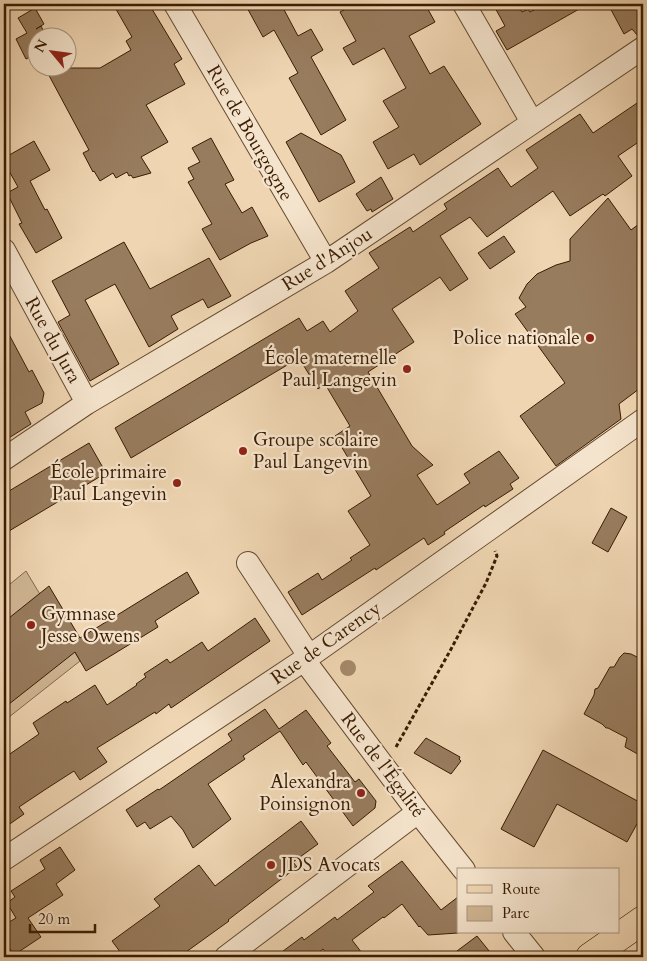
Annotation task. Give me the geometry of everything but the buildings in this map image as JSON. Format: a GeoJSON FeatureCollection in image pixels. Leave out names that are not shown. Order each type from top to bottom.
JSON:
{"type":"FeatureCollection","features":[{"type":"Feature","properties":{"kind":"main road"},"geometry":{"type":"LineString","coordinates":[[590,957],[643,920]]}},
{"type":"Feature","properties":{"kind":"street","name":"Rue de Bourgogne"},"geometry":{"type":"LineString","coordinates":[[175,4],[326,262]]}},
{"type":"Feature","properties":{"kind":"street"},"geometry":{"type":"LineString","coordinates":[[464,4],[532,122]]}},
{"type":"Feature","properties":{"kind":"street","name":"Rue d'Anjou"},"geometry":{"type":"LineString","coordinates":[[4,459],[88,403],[326,262],[643,48]]}},
{"type":"Feature","properties":{"kind":"street","name":"Rue du Jura"},"geometry":{"type":"LineString","coordinates":[[4,250],[88,403]]}},
{"type":"Feature","properties":{"kind":"street","name":"Rue de Carency"},"geometry":{"type":"LineString","coordinates":[[4,859],[306,658],[643,420]]}},
{"type":"Feature","properties":{"kind":"street","name":"Rue de l'Égalité"},"geometry":{"type":"LineString","coordinates":[[248,563],[306,658],[384,767],[462,868]]}},
{"type":"Feature","properties":{"kind":"street"},"geometry":{"type":"LineString","coordinates":[[226,957],[418,812]]}},
{"type":"Feature","properties":{"kind":"street"},"geometry":{"type":"LineString","coordinates":[[516,934],[534,957]]}},
{"type":"Feature","properties":{"kind":"path"},"geometry":{"type":"LineString","coordinates":[[384,767],[486,584],[497,556],[488,529]]}},
{"type":"Feature","properties":{"kind":"green space","name":"Gymnase Jesse Owens"},"geometry":{"type":"Polygon","coordinates":[[[26,571],[80,661],[4,721],[4,589],[26,571]]]}},
{"type":"Feature","properties":{"kind":"place","name":"Police nationale"},"geometry":{"type":"Point","coordinates":[590,338]}},
{"type":"Feature","properties":{"kind":"place","name":"École maternelle Paul Langevin"},"geometry":{"type":"Point","coordinates":[407,369]}},
{"type":"Feature","properties":{"kind":"place","name":"Groupe scolaire Paul Langevin"},"geometry":{"type":"Point","coordinates":[243,451]}},
{"type":"Feature","properties":{"kind":"place","name":"École primaire Paul Langevin"},"geometry":{"type":"Point","coordinates":[177,483]}},
{"type":"Feature","properties":{"kind":"place","name":"Gymnase Jesse Owens"},"geometry":{"type":"Point","coordinates":[31,625]}},
{"type":"Feature","properties":{"kind":"place","name":"Alexandra Poinsignon"},"geometry":{"type":"Point","coordinates":[361,793]}},
{"type":"Feature","properties":{"kind":"place","name":"JDS Avocats"},"geometry":{"type":"Point","coordinates":[271,865]}}]}
